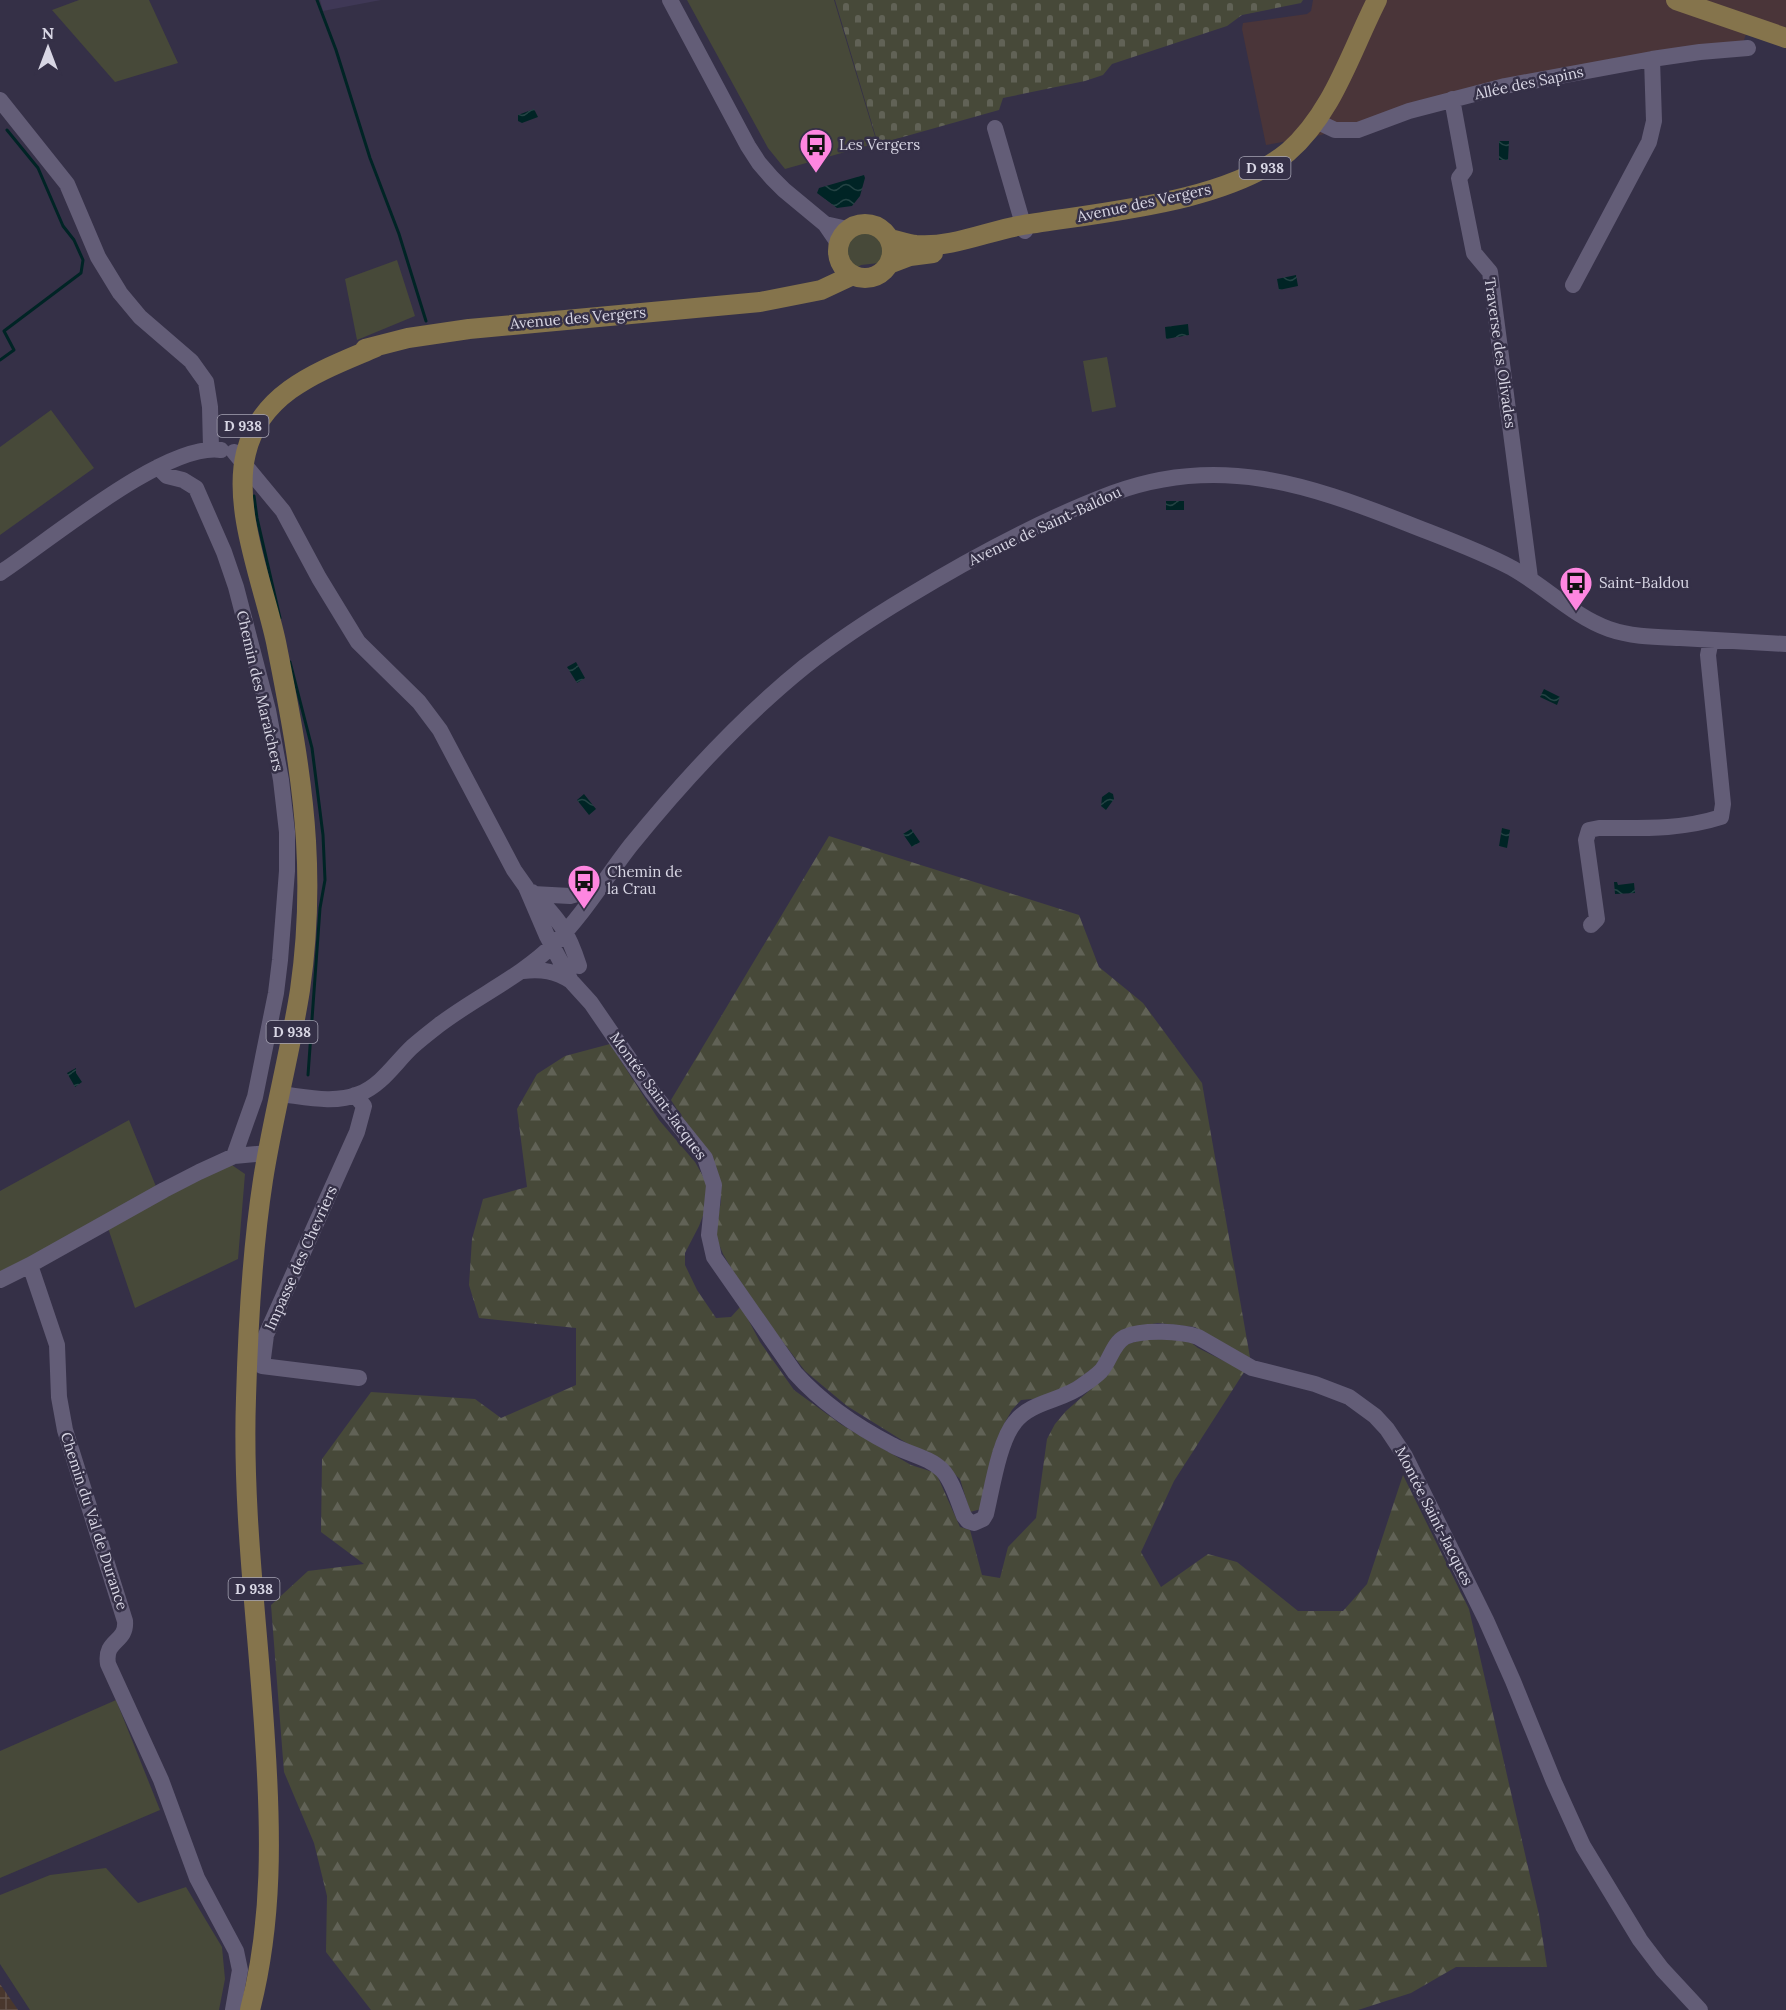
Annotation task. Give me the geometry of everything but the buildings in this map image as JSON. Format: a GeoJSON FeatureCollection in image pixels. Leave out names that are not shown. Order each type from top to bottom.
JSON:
{"type":"FeatureCollection","features":[{"type":"Feature","properties":{"kind":"main road","name":"Avenue des Vergers"},"geometry":{"type":"LineString","coordinates":[[890,239],[906,243],[933,244],[1024,228],[1191,195],[1245,177],[1268,166],[1288,152],[1328,104],[1377,0]]}},
{"type":"Feature","properties":{"kind":"main road"},"geometry":{"type":"LineString","coordinates":[[1676,0],[1786,38]]}},
{"type":"Feature","properties":{"kind":"main road","name":"D 938"},"geometry":{"type":"LineString","coordinates":[[841,242],[854,226],[868,223],[880,228],[890,239]]}},
{"type":"Feature","properties":{"kind":"main road","name":"Avenue des Vergers"},"geometry":{"type":"LineString","coordinates":[[889,264],[910,256],[969,247],[1024,228]]}},
{"type":"Feature","properties":{"kind":"main road"},"geometry":{"type":"LineString","coordinates":[[889,264],[892,252],[890,239]]}},
{"type":"Feature","properties":{"kind":"main road"},"geometry":{"type":"LineString","coordinates":[[841,242],[843,267],[853,275]]}},
{"type":"Feature","properties":{"kind":"main road","name":"Avenue des Vergers"},"geometry":{"type":"LineString","coordinates":[[782,298],[822,278],[841,242]]}},
{"type":"Feature","properties":{"kind":"main road","name":"D 938"},"geometry":{"type":"LineString","coordinates":[[853,275],[869,278],[884,271],[889,264]]}},
{"type":"Feature","properties":{"kind":"main road","name":"Avenue des Vergers"},"geometry":{"type":"LineString","coordinates":[[376,347],[408,338],[480,327],[728,306],[782,298],[821,290],[853,275]]}},
{"type":"Feature","properties":{"kind":"main road","name":"D 938"},"geometry":{"type":"LineString","coordinates":[[282,679],[251,581],[238,532],[230,486],[239,458],[266,411],[285,392],[311,375],[376,347]]}},
{"type":"Feature","properties":{"kind":"main road","name":"D 938"},"geometry":{"type":"LineString","coordinates":[[250,2010],[265,1935],[270,1870],[270,1806],[247,1498],[246,1401],[255,1243],[268,1153],[300,988],[305,948],[307,891],[305,825],[300,778],[276,644],[243,502],[238,436],[255,406],[281,383],[333,359],[376,347]]}},
{"type":"Feature","properties":{"kind":"street"},"geometry":{"type":"LineString","coordinates":[[670,0],[759,163],[784,190],[825,224],[841,242]]}},
{"type":"Feature","properties":{"kind":"street","name":"Allée des Sapins"},"geometry":{"type":"LineString","coordinates":[[1316,121],[1335,130],[1358,130],[1409,111],[1505,86],[1652,59],[1748,48]]}},
{"type":"Feature","properties":{"kind":"street"},"geometry":{"type":"LineString","coordinates":[[1573,285],[1649,142],[1654,121],[1652,59]]}},
{"type":"Feature","properties":{"kind":"street","name":"Traverse des Olivades"},"geometry":{"type":"LineString","coordinates":[[1452,99],[1465,170],[1459,178],[1474,253],[1490,272],[1530,579]]}},
{"type":"Feature","properties":{"kind":"street"},"geometry":{"type":"LineString","coordinates":[[0,100],[67,184],[98,257],[120,293],[140,317],[191,361],[206,382],[210,407],[211,448]]}},
{"type":"Feature","properties":{"kind":"street"},"geometry":{"type":"LineString","coordinates":[[995,128],[1024,228]]}},
{"type":"Feature","properties":{"kind":"street"},"geometry":{"type":"LineString","coordinates":[[0,573],[128,484],[158,467],[195,451],[211,448],[239,458],[283,511],[319,578],[358,642],[419,702],[440,730],[514,870],[563,927],[575,974]]}},
{"type":"Feature","properties":{"kind":"street","name":"Chemin des Maraîchers"},"geometry":{"type":"LineString","coordinates":[[158,467],[167,476],[183,480],[196,488],[224,552],[236,587],[268,710],[281,780],[287,832],[288,871],[279,971],[255,1097],[234,1156]]}},
{"type":"Feature","properties":{"kind":"street","name":"Avenue de Saint-Baldou"},"geometry":{"type":"LineString","coordinates":[[563,927],[584,910],[605,879],[661,809],[728,737],[802,669],[835,643],[974,557],[1038,526],[1129,488],[1167,478],[1221,475],[1255,477],[1299,486],[1349,501],[1490,557],[1530,579],[1576,612],[1608,629],[1626,634],[1786,644]]}},
{"type":"Feature","properties":{"kind":"street"},"geometry":{"type":"LineString","coordinates":[[1591,925],[1597,919],[1586,840],[1589,830],[1663,828],[1720,817],[1723,804],[1708,655],[1711,640]]}},
{"type":"Feature","properties":{"kind":"street","name":"Avenue de Saint-Baldou"},"geometry":{"type":"LineString","coordinates":[[280,1094],[338,1099],[365,1092],[383,1078],[411,1048],[437,1026],[523,971],[563,927],[590,890],[605,879]]}},
{"type":"Feature","properties":{"kind":"street"},"geometry":{"type":"LineString","coordinates":[[530,890],[570,897],[590,890]]}},
{"type":"Feature","properties":{"kind":"street"},"geometry":{"type":"LineString","coordinates":[[530,890],[550,941],[575,974]]}},
{"type":"Feature","properties":{"kind":"street"},"geometry":{"type":"LineString","coordinates":[[575,974],[584,910]]}},
{"type":"Feature","properties":{"kind":"street","name":"Avenue de Saint-Baldou"},"geometry":{"type":"LineString","coordinates":[[499,985],[550,941]]}},
{"type":"Feature","properties":{"kind":"street"},"geometry":{"type":"LineString","coordinates":[[523,971],[537,969],[575,974]]}},
{"type":"Feature","properties":{"kind":"street","name":"Montée Saint-Jacques"},"geometry":{"type":"LineString","coordinates":[[575,974],[591,1003],[652,1092],[705,1158],[714,1185],[709,1235],[714,1257],[795,1373],[816,1394],[860,1426],[895,1447],[937,1466],[948,1479],[968,1521],[974,1523],[986,1514],[1004,1443],[1013,1423],[1030,1409],[1081,1387],[1102,1370],[1123,1338],[1129,1336],[1157,1332],[1189,1334],[1252,1368],[1333,1390],[1356,1401],[1376,1416],[1405,1456],[1448,1540],[1514,1681],[1554,1782],[1583,1846],[1640,1940],[1662,1969],[1700,2010]]}},
{"type":"Feature","properties":{"kind":"street","name":"Impasse des Chevriers"},"geometry":{"type":"LineString","coordinates":[[356,1095],[364,1106],[357,1132],[266,1335],[262,1366],[359,1378]]}},
{"type":"Feature","properties":{"kind":"street"},"geometry":{"type":"LineString","coordinates":[[0,1280],[164,1190],[234,1156],[268,1153]]}},
{"type":"Feature","properties":{"kind":"street","name":"Chemin du Val de Durance"},"geometry":{"type":"LineString","coordinates":[[30,1265],[57,1345],[59,1397],[65,1430],[125,1621],[126,1629],[123,1635],[110,1645],[107,1652],[108,1664],[161,1780],[197,1878],[236,1951],[240,1970],[233,2010]]}},
{"type":"Feature","properties":{"kind":"shaded area"},"geometry":{"type":"Polygon","coordinates":[[[320,0],[381,0],[323,11],[320,0]]]}},
{"type":"Feature","properties":{"kind":"shaded area"},"geometry":{"type":"Polygon","coordinates":[[[1313,0],[1786,0],[1786,29],[1752,16],[1743,43],[1409,106],[1321,135],[1266,145],[1242,29],[1243,23],[1307,14],[1311,11],[1313,0]]]}},
{"type":"Feature","properties":{"kind":"shaded area"},"geometry":{"type":"Polygon","coordinates":[[[0,1984],[18,2010],[0,2010],[0,1984]]]}},
{"type":"Feature","properties":{"kind":"green space"},"geometry":{"type":"Polygon","coordinates":[[[79,0],[149,0],[178,63],[115,82],[52,10],[79,0]]]}},
{"type":"Feature","properties":{"kind":"green space"},"geometry":{"type":"Polygon","coordinates":[[[687,0],[834,0],[877,143],[785,169],[768,148],[687,0]]]}},
{"type":"Feature","properties":{"kind":"green space"},"geometry":{"type":"Polygon","coordinates":[[[835,0],[1303,0],[1301,3],[1242,15],[1227,26],[1112,64],[1103,75],[1085,81],[1003,98],[999,110],[878,144],[835,0]]]}},
{"type":"Feature","properties":{"kind":"green space"},"geometry":{"type":"Polygon","coordinates":[[[864,231],[878,236],[883,253],[879,263],[861,265],[857,268],[847,259],[846,248],[852,237],[864,231]]]}},
{"type":"Feature","properties":{"kind":"green space"},"geometry":{"type":"Polygon","coordinates":[[[397,260],[415,316],[357,340],[345,279],[397,260]]]}},
{"type":"Feature","properties":{"kind":"green space"},"geometry":{"type":"Polygon","coordinates":[[[1107,357],[1116,407],[1092,412],[1083,361],[1107,357]]]}},
{"type":"Feature","properties":{"kind":"green space"},"geometry":{"type":"Polygon","coordinates":[[[51,410],[94,468],[0,535],[0,447],[51,410]]]}},
{"type":"Feature","properties":{"kind":"green space"},"geometry":{"type":"Polygon","coordinates":[[[829,836],[1079,915],[1099,967],[1143,1003],[1202,1083],[1251,1363],[1195,1327],[1158,1323],[1129,1328],[1113,1336],[1099,1364],[1053,1397],[1021,1400],[1012,1410],[1005,1422],[981,1509],[970,1512],[960,1479],[950,1470],[847,1406],[805,1371],[745,1292],[715,1235],[721,1201],[720,1181],[704,1151],[671,1100],[829,836]]]}},
{"type":"Feature","properties":{"kind":"green space"},"geometry":{"type":"Polygon","coordinates":[[[610,1044],[659,1120],[695,1162],[707,1183],[706,1208],[685,1253],[685,1265],[697,1290],[716,1318],[731,1317],[741,1306],[760,1342],[794,1390],[842,1425],[911,1465],[936,1473],[960,1527],[970,1530],[982,1575],[1000,1578],[1008,1547],[1036,1518],[1047,1439],[1055,1424],[1066,1411],[1106,1376],[1119,1351],[1128,1344],[1147,1338],[1185,1338],[1198,1348],[1246,1369],[1174,1481],[1141,1552],[1161,1587],[1208,1554],[1237,1562],[1298,1611],[1343,1611],[1367,1584],[1403,1475],[1469,1609],[1539,1915],[1547,1967],[1456,1967],[1411,1993],[1358,2010],[371,2010],[326,1952],[327,1896],[314,1843],[284,1772],[271,1605],[308,1571],[364,1564],[321,1532],[322,1459],[371,1392],[475,1399],[501,1418],[576,1385],[576,1328],[479,1318],[469,1285],[472,1239],[483,1199],[527,1187],[517,1109],[537,1074],[565,1056],[610,1044]]]}},
{"type":"Feature","properties":{"kind":"green space"},"geometry":{"type":"Polygon","coordinates":[[[129,1120],[157,1189],[0,1275],[0,1191],[129,1120]]]}},
{"type":"Feature","properties":{"kind":"green space"},"geometry":{"type":"Polygon","coordinates":[[[229,1163],[245,1174],[238,1259],[135,1308],[108,1228],[229,1163]]]}},
{"type":"Feature","properties":{"kind":"green space"},"geometry":{"type":"Polygon","coordinates":[[[116,1700],[160,1810],[0,1878],[0,1751],[116,1700]]]}},
{"type":"Feature","properties":{"kind":"green space"},"geometry":{"type":"Polygon","coordinates":[[[106,1868],[138,1903],[186,1887],[222,1947],[225,1979],[219,2010],[30,2010],[0,1964],[0,1895],[50,1875],[106,1868]]]}},
{"type":"Feature","properties":{"kind":"water"},"geometry":{"type":"Polygon","coordinates":[[[534,109],[538,117],[522,123],[518,121],[518,115],[534,109]]]}},
{"type":"Feature","properties":{"kind":"water"},"geometry":{"type":"Polygon","coordinates":[[[1499,141],[1509,141],[1508,160],[1499,160],[1499,141]]]}},
{"type":"Feature","properties":{"kind":"water"},"geometry":{"type":"Polygon","coordinates":[[[864,175],[860,196],[852,206],[837,208],[817,193],[819,188],[864,175]]]}},
{"type":"Feature","properties":{"kind":"water"},"geometry":{"type":"Polygon","coordinates":[[[1296,275],[1298,286],[1279,290],[1277,279],[1296,275]]]}},
{"type":"Feature","properties":{"kind":"water"},"geometry":{"type":"Polygon","coordinates":[[[1188,324],[1189,335],[1166,339],[1165,327],[1188,324]]]}},
{"type":"Feature","properties":{"kind":"water"},"geometry":{"type":"Polygon","coordinates":[[[1166,501],[1184,501],[1184,510],[1166,510],[1166,501]]]}},
{"type":"Feature","properties":{"kind":"water"},"geometry":{"type":"Polygon","coordinates":[[[576,662],[585,678],[577,683],[567,667],[576,662]]]}},
{"type":"Feature","properties":{"kind":"water"},"geometry":{"type":"Polygon","coordinates":[[[1544,689],[1560,697],[1557,705],[1540,697],[1544,689]]]}},
{"type":"Feature","properties":{"kind":"water"},"geometry":{"type":"Polygon","coordinates":[[[1109,792],[1113,794],[1114,799],[1106,810],[1101,806],[1102,797],[1109,792]]]}},
{"type":"Feature","properties":{"kind":"water"},"geometry":{"type":"Polygon","coordinates":[[[584,794],[596,809],[589,815],[577,800],[584,794]]]}},
{"type":"Feature","properties":{"kind":"water"},"geometry":{"type":"Polygon","coordinates":[[[1502,828],[1510,830],[1507,848],[1499,846],[1502,828]]]}},
{"type":"Feature","properties":{"kind":"water"},"geometry":{"type":"Polygon","coordinates":[[[911,829],[920,842],[912,847],[903,834],[911,829]]]}},
{"type":"Feature","properties":{"kind":"water"},"geometry":{"type":"Polygon","coordinates":[[[1614,882],[1618,885],[1634,883],[1635,893],[1615,894],[1614,882]]]}},
{"type":"Feature","properties":{"kind":"water"},"geometry":{"type":"Polygon","coordinates":[[[76,1068],[76,1073],[82,1082],[75,1087],[67,1073],[76,1068]]]}},
{"type":"Feature","properties":{"kind":"waterway"},"geometry":{"type":"LineString","coordinates":[[317,0],[336,50],[370,158],[399,234],[426,321]]}},
{"type":"Feature","properties":{"kind":"waterway"},"geometry":{"type":"LineString","coordinates":[[0,360],[14,350],[4,331],[81,273],[83,260],[74,240],[63,226],[38,168],[7,130]]}},
{"type":"Feature","properties":{"kind":"waterway"},"geometry":{"type":"LineString","coordinates":[[254,496],[280,618]]}},
{"type":"Feature","properties":{"kind":"waterway"},"geometry":{"type":"LineString","coordinates":[[290,662],[312,748],[323,835],[325,880],[320,908],[308,1075]]}},
{"type":"Feature","properties":{"kind":"place","name":"Les Vergers"},"geometry":{"type":"Point","coordinates":[816,174]}},
{"type":"Feature","properties":{"kind":"place","name":"Saint-Baldou"},"geometry":{"type":"Point","coordinates":[1576,612]}},
{"type":"Feature","properties":{"kind":"place","name":"Chemin de la Crau"},"geometry":{"type":"Point","coordinates":[584,910]}}]}
